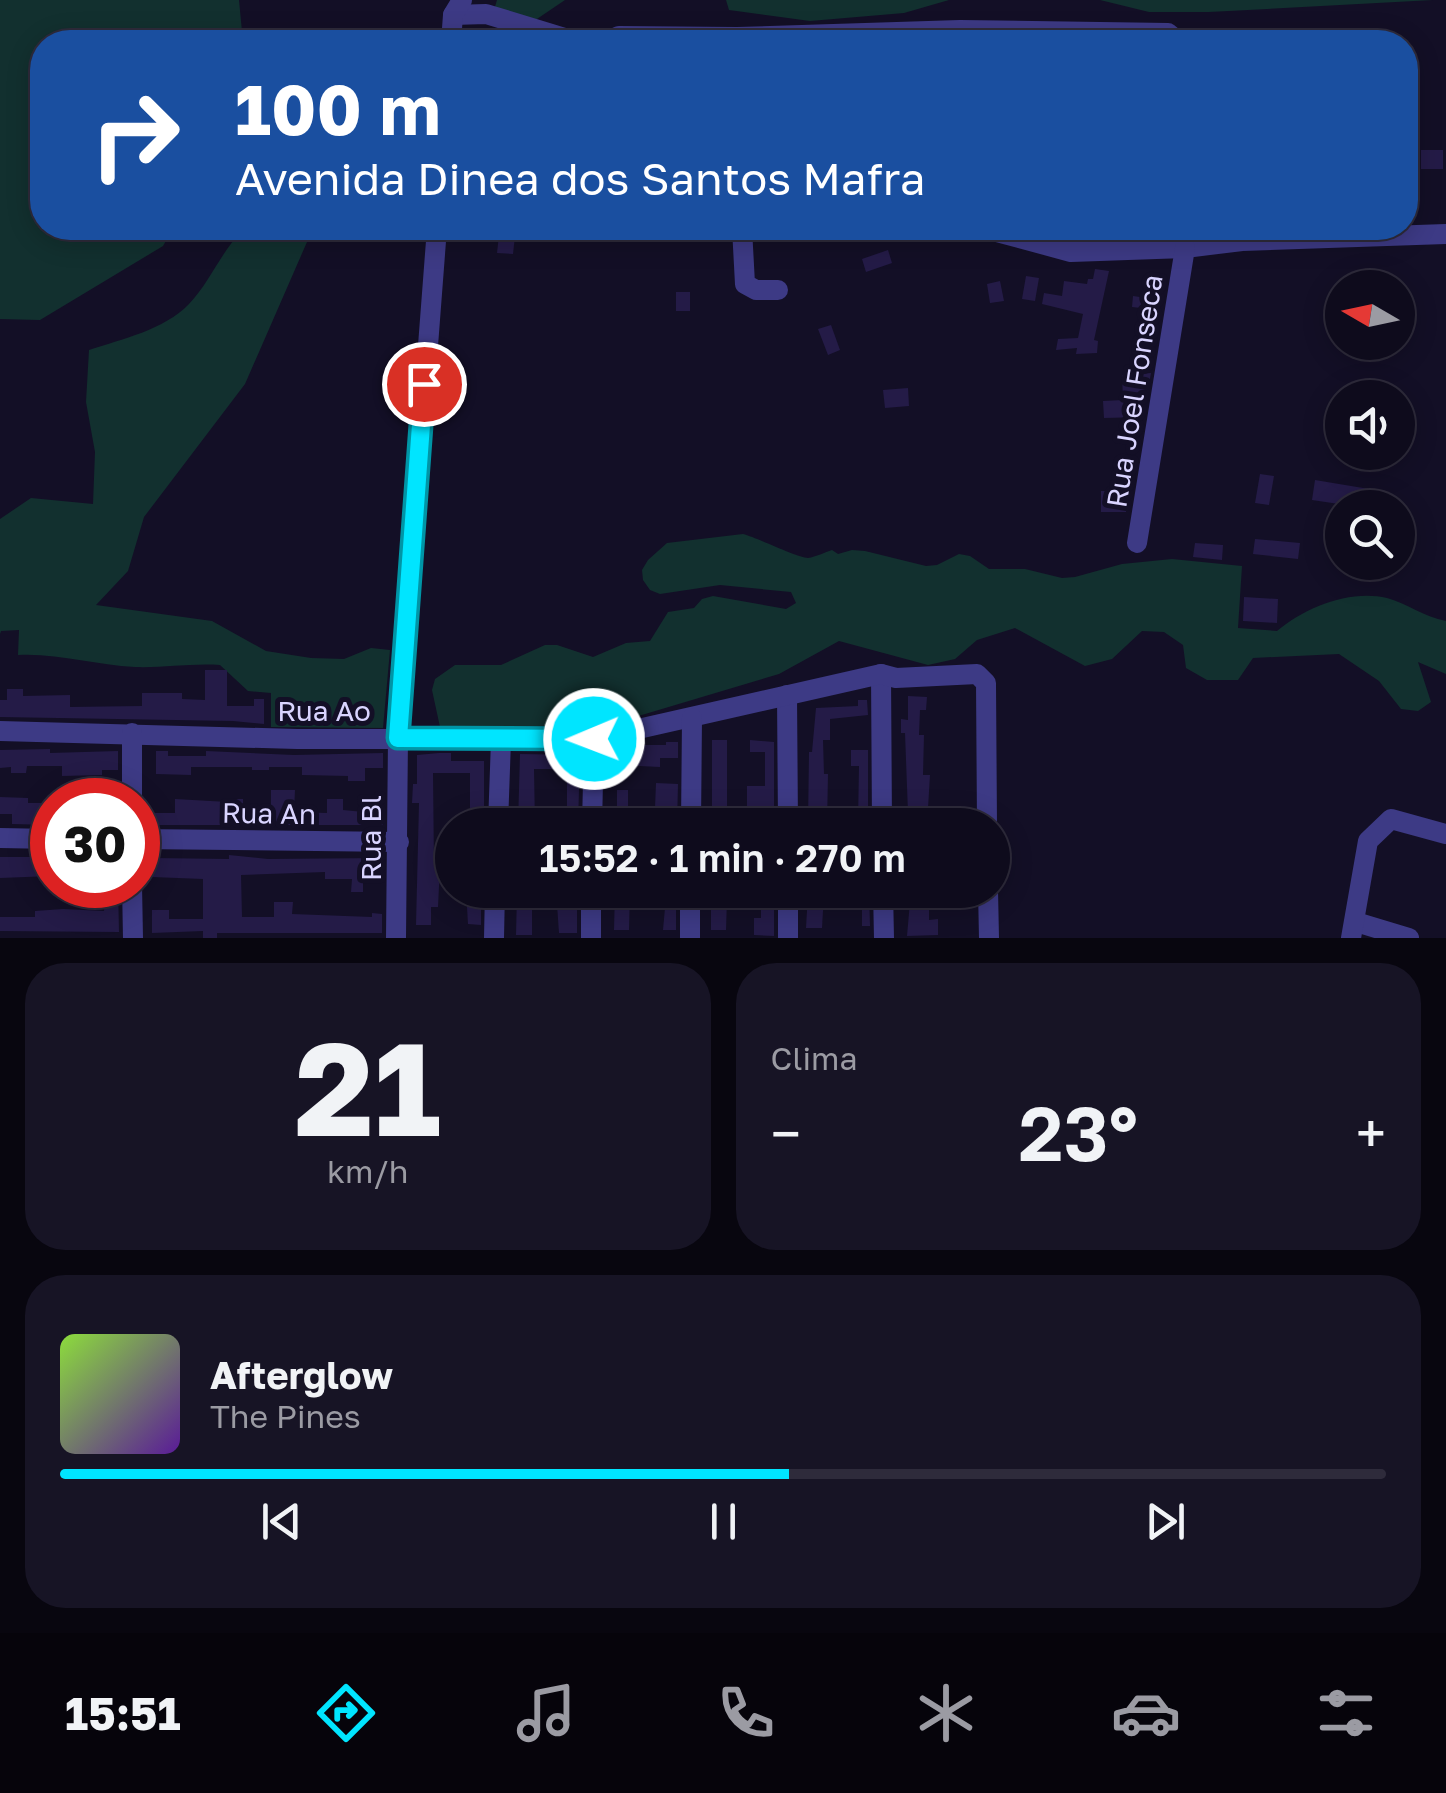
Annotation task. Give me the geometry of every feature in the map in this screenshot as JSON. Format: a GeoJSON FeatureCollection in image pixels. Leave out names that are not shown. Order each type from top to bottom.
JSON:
{"type":"FeatureCollection","features":[{"type":"Feature","properties":{"kind":"street"},"geometry":{"type":"LineString","coordinates":[[457,7],[539,30]]}},
{"type":"Feature","properties":{"kind":"street"},"geometry":{"type":"LineString","coordinates":[[1418,234],[1446,234]]}},
{"type":"Feature","properties":{"kind":"street","name":"Rua Bl"},"geometry":{"type":"LineString","coordinates":[[396,938],[398,738],[436,240]]}},
{"type":"Feature","properties":{"kind":"street"},"geometry":{"type":"LineString","coordinates":[[743,240],[745,284],[756,290],[778,290]]}},
{"type":"Feature","properties":{"kind":"street"},"geometry":{"type":"LineString","coordinates":[[1039,240],[1071,252],[1122,240]]}},
{"type":"Feature","properties":{"kind":"street"},"geometry":{"type":"LineString","coordinates":[[1142,240],[1185,248],[1216,240]]}},
{"type":"Feature","properties":{"kind":"street","name":"Rua Joel Fonseca"},"geometry":{"type":"LineString","coordinates":[[1138,544],[1185,248]]}},
{"type":"Feature","properties":{"kind":"street"},"geometry":{"type":"LineString","coordinates":[[881,674],[882,808]]}},
{"type":"Feature","properties":{"kind":"street","name":"Rua Ao"},"geometry":{"type":"LineString","coordinates":[[0,732],[132,732],[297,739],[594,739],[881,674],[896,678],[978,674],[986,683],[988,808]]}},
{"type":"Feature","properties":{"kind":"street"},"geometry":{"type":"LineString","coordinates":[[787,695],[788,808]]}},
{"type":"Feature","properties":{"kind":"street"},"geometry":{"type":"LineString","coordinates":[[691,808],[692,718]]}},
{"type":"Feature","properties":{"kind":"street"},"geometry":{"type":"LineString","coordinates":[[132,732],[132,778]]}},
{"type":"Feature","properties":{"kind":"street"},"geometry":{"type":"LineString","coordinates":[[592,808],[594,739]]}},
{"type":"Feature","properties":{"kind":"street"},"geometry":{"type":"LineString","coordinates":[[498,808],[500,740]]}},
{"type":"Feature","properties":{"kind":"street"},"geometry":{"type":"LineString","coordinates":[[1409,938],[1354,930],[1368,841],[1391,819],[1446,834]]}},
{"type":"Feature","properties":{"kind":"street"},"geometry":{"type":"LineString","coordinates":[[0,838],[30,838]]}},
{"type":"Feature","properties":{"kind":"street","name":"Rua An"},"geometry":{"type":"LineString","coordinates":[[160,839],[399,842]]}},
{"type":"Feature","properties":{"kind":"street"},"geometry":{"type":"LineString","coordinates":[[132,908],[133,938]]}},
{"type":"Feature","properties":{"kind":"street"},"geometry":{"type":"LineString","coordinates":[[494,938],[495,908]]}},
{"type":"Feature","properties":{"kind":"street"},"geometry":{"type":"LineString","coordinates":[[591,938],[592,908]]}},
{"type":"Feature","properties":{"kind":"street"},"geometry":{"type":"LineString","coordinates":[[690,908],[690,938]]}},
{"type":"Feature","properties":{"kind":"street"},"geometry":{"type":"LineString","coordinates":[[788,908],[788,938]]}},
{"type":"Feature","properties":{"kind":"street"},"geometry":{"type":"LineString","coordinates":[[883,908],[884,938]]}},
{"type":"Feature","properties":{"kind":"street"},"geometry":{"type":"LineString","coordinates":[[988,908],[989,938]]}},
{"type":"Feature","properties":{"kind":"green space"},"geometry":{"type":"Polygon","coordinates":[[[0,0],[239,0],[242,30],[30,30],[30,240],[166,240],[163,246],[40,320],[0,319],[0,0]]]}},
{"type":"Feature","properties":{"kind":"green space"},"geometry":{"type":"Polygon","coordinates":[[[497,0],[565,0],[531,23],[494,10],[497,0]]]}},
{"type":"Feature","properties":{"kind":"green space"},"geometry":{"type":"Polygon","coordinates":[[[726,0],[949,0],[904,13],[810,21],[729,10],[726,0]]]}},
{"type":"Feature","properties":{"kind":"green space"},"geometry":{"type":"Polygon","coordinates":[[[1100,0],[1433,0],[1149,12],[1100,0]]]}},
{"type":"Feature","properties":{"kind":"green space"},"geometry":{"type":"Polygon","coordinates":[[[234,240],[309,240],[245,384],[144,517],[128,571],[96,605],[212,621],[266,651],[311,658],[344,659],[371,648],[390,650],[383,728],[271,727],[271,693],[248,691],[220,665],[135,667],[18,655],[19,630],[0,634],[0,519],[31,498],[93,504],[95,452],[86,402],[89,350],[142,333],[179,313],[197,295],[234,240]]]}},
{"type":"Feature","properties":{"kind":"green space"},"geometry":{"type":"Polygon","coordinates":[[[743,534],[808,558],[832,550],[838,554],[852,550],[926,566],[959,554],[970,556],[989,569],[1025,569],[1062,578],[1122,564],[1172,559],[1242,566],[1238,628],[1277,631],[1301,614],[1329,602],[1359,596],[1387,598],[1446,621],[1446,674],[1418,662],[1431,702],[1418,711],[1401,709],[1379,681],[1339,654],[1253,658],[1238,680],[1207,680],[1186,668],[1183,645],[1164,632],[1142,631],[1112,659],[1085,666],[1015,628],[977,640],[955,659],[928,665],[839,641],[779,674],[605,726],[440,727],[432,690],[435,679],[455,665],[501,665],[545,645],[593,657],[626,643],[650,641],[668,612],[694,608],[702,599],[713,596],[786,609],[796,603],[791,592],[720,585],[660,594],[650,590],[643,580],[642,570],[648,560],[667,543],[743,534]]]}},
{"type":"Feature","properties":{"kind":"building"},"geometry":{"type":"Polygon","coordinates":[[[1421,150],[1443,150],[1443,169],[1421,169],[1421,150]]]}},
{"type":"Feature","properties":{"kind":"building"},"geometry":{"type":"Polygon","coordinates":[[[498,240],[515,240],[513,254],[497,253],[498,240]]]}},
{"type":"Feature","properties":{"kind":"building"},"geometry":{"type":"Polygon","coordinates":[[[888,250],[892,263],[866,272],[862,259],[888,250]]]}},
{"type":"Feature","properties":{"kind":"building"},"geometry":{"type":"Polygon","coordinates":[[[1095,269],[1109,271],[1094,340],[1098,341],[1097,353],[1076,354],[1077,348],[1056,350],[1058,339],[1078,338],[1083,314],[1042,304],[1044,293],[1062,296],[1064,281],[1087,284],[1095,269]]]}},
{"type":"Feature","properties":{"kind":"building"},"geometry":{"type":"Polygon","coordinates":[[[1026,276],[1039,278],[1035,301],[1022,299],[1026,276]]]}},
{"type":"Feature","properties":{"kind":"building"},"geometry":{"type":"Polygon","coordinates":[[[1000,281],[1004,301],[990,303],[987,284],[1000,281]]]}},
{"type":"Feature","properties":{"kind":"building"},"geometry":{"type":"Polygon","coordinates":[[[1149,282],[1162,284],[1159,310],[1132,307],[1133,296],[1147,298],[1149,282]]]}},
{"type":"Feature","properties":{"kind":"building"},"geometry":{"type":"Polygon","coordinates":[[[676,292],[690,292],[690,311],[676,311],[676,292]]]}},
{"type":"Feature","properties":{"kind":"building"},"geometry":{"type":"Polygon","coordinates":[[[831,325],[840,350],[828,355],[818,329],[831,325]]]}},
{"type":"Feature","properties":{"kind":"building"},"geometry":{"type":"Polygon","coordinates":[[[1151,373],[1148,389],[1142,390],[1143,417],[1104,418],[1103,401],[1123,400],[1122,375],[1151,373]]]}},
{"type":"Feature","properties":{"kind":"building"},"geometry":{"type":"Polygon","coordinates":[[[908,388],[909,406],[885,408],[883,390],[908,388]]]}},
{"type":"Feature","properties":{"kind":"building"},"geometry":{"type":"Polygon","coordinates":[[[1260,474],[1274,476],[1269,505],[1255,503],[1260,474]]]}},
{"type":"Feature","properties":{"kind":"building"},"geometry":{"type":"Polygon","coordinates":[[[1315,480],[1369,489],[1325,490],[1325,502],[1312,500],[1315,480]]]}},
{"type":"Feature","properties":{"kind":"building"},"geometry":{"type":"Polygon","coordinates":[[[1101,491],[1126,491],[1126,512],[1101,512],[1101,491]]]}},
{"type":"Feature","properties":{"kind":"building"},"geometry":{"type":"Polygon","coordinates":[[[1255,539],[1300,543],[1298,559],[1253,554],[1255,539]]]}},
{"type":"Feature","properties":{"kind":"building"},"geometry":{"type":"Polygon","coordinates":[[[1195,543],[1223,545],[1222,560],[1193,557],[1195,543]]]}},
{"type":"Feature","properties":{"kind":"building"},"geometry":{"type":"Polygon","coordinates":[[[1244,597],[1278,599],[1277,623],[1243,621],[1244,597]]]}},
{"type":"Feature","properties":{"kind":"building"},"geometry":{"type":"Polygon","coordinates":[[[205,670],[227,670],[227,706],[254,706],[254,699],[264,699],[264,724],[0,717],[0,700],[7,700],[7,689],[23,689],[23,696],[70,695],[70,707],[142,706],[142,693],[182,693],[182,699],[205,700],[205,670]]]}},
{"type":"Feature","properties":{"kind":"building"},"geometry":{"type":"Polygon","coordinates":[[[908,696],[927,697],[926,710],[920,710],[919,735],[924,735],[923,775],[930,775],[928,808],[908,808],[901,719],[908,720],[908,696]]]}},
{"type":"Feature","properties":{"kind":"building"},"geometry":{"type":"Polygon","coordinates":[[[858,700],[867,700],[868,715],[830,719],[830,740],[823,740],[827,808],[808,808],[809,752],[816,708],[858,706],[858,700]]]}},
{"type":"Feature","properties":{"kind":"building"},"geometry":{"type":"Polygon","coordinates":[[[712,740],[727,740],[727,808],[712,808],[712,740]]]}},
{"type":"Feature","properties":{"kind":"building"},"geometry":{"type":"Polygon","coordinates":[[[750,740],[774,742],[774,808],[747,807],[747,786],[765,786],[765,752],[750,752],[750,740]]]}},
{"type":"Feature","properties":{"kind":"building"},"geometry":{"type":"Polygon","coordinates":[[[678,742],[678,758],[660,758],[660,767],[619,765],[620,751],[642,751],[642,745],[678,742]]]}},
{"type":"Feature","properties":{"kind":"building"},"geometry":{"type":"Polygon","coordinates":[[[50,749],[50,753],[118,751],[118,770],[102,770],[102,775],[62,776],[62,766],[27,766],[26,773],[11,773],[11,767],[0,768],[0,750],[50,749]]]}},
{"type":"Feature","properties":{"kind":"building"},"geometry":{"type":"Polygon","coordinates":[[[851,750],[868,750],[868,808],[858,808],[859,766],[851,766],[851,750]]]}},
{"type":"Feature","properties":{"kind":"building"},"geometry":{"type":"Polygon","coordinates":[[[156,751],[168,751],[168,756],[206,756],[206,751],[294,755],[383,753],[383,768],[365,768],[365,781],[348,781],[348,776],[302,775],[302,767],[191,767],[191,775],[156,774],[156,751]]]}},
{"type":"Feature","properties":{"kind":"building"},"geometry":{"type":"Polygon","coordinates":[[[451,753],[451,761],[484,761],[484,808],[470,808],[470,773],[433,773],[435,907],[431,907],[431,925],[416,925],[419,803],[412,803],[413,784],[417,784],[417,755],[451,753]]]}},
{"type":"Feature","properties":{"kind":"building"},"geometry":{"type":"Polygon","coordinates":[[[520,754],[580,755],[578,808],[567,808],[567,776],[561,776],[561,769],[534,769],[535,808],[518,808],[520,754]]]}},
{"type":"Feature","properties":{"kind":"building"},"geometry":{"type":"Polygon","coordinates":[[[656,783],[678,784],[677,808],[655,808],[656,783]]]}},
{"type":"Feature","properties":{"kind":"building"},"geometry":{"type":"Polygon","coordinates":[[[271,790],[295,790],[294,812],[327,813],[327,799],[343,799],[343,810],[384,814],[383,825],[160,825],[160,813],[175,813],[175,799],[243,799],[243,812],[271,812],[271,790]]]}},
{"type":"Feature","properties":{"kind":"building"},"geometry":{"type":"Polygon","coordinates":[[[617,790],[628,790],[628,808],[617,808],[617,790]]]}},
{"type":"Feature","properties":{"kind":"building"},"geometry":{"type":"Polygon","coordinates":[[[0,797],[28,798],[30,824],[12,824],[12,814],[0,814],[0,797]]]}},
{"type":"Feature","properties":{"kind":"building"},"geometry":{"type":"Polygon","coordinates":[[[229,855],[268,859],[383,858],[383,876],[363,876],[363,892],[351,892],[352,879],[325,879],[325,872],[241,875],[242,917],[274,917],[274,902],[293,902],[292,914],[382,914],[382,933],[217,933],[217,938],[203,938],[203,931],[152,933],[152,910],[169,910],[169,919],[203,919],[203,879],[160,877],[160,858],[229,859],[229,855]]]}},
{"type":"Feature","properties":{"kind":"building"},"geometry":{"type":"Polygon","coordinates":[[[0,857],[30,857],[30,877],[0,878],[0,857]]]}},
{"type":"Feature","properties":{"kind":"building"},"geometry":{"type":"Polygon","coordinates":[[[118,908],[119,932],[0,931],[0,917],[35,917],[35,911],[63,909],[118,908]]]}},
{"type":"Feature","properties":{"kind":"building"},"geometry":{"type":"Polygon","coordinates":[[[467,908],[481,908],[481,925],[468,924],[467,908]]]}},
{"type":"Feature","properties":{"kind":"building"},"geometry":{"type":"Polygon","coordinates":[[[517,908],[532,908],[532,935],[516,935],[517,908]]]}},
{"type":"Feature","properties":{"kind":"building"},"geometry":{"type":"Polygon","coordinates":[[[557,908],[577,908],[577,933],[559,933],[557,908]]]}},
{"type":"Feature","properties":{"kind":"building"},"geometry":{"type":"Polygon","coordinates":[[[615,908],[630,908],[629,930],[614,930],[615,908]]]}},
{"type":"Feature","properties":{"kind":"building"},"geometry":{"type":"Polygon","coordinates":[[[665,908],[676,908],[676,930],[663,930],[665,908]]]}},
{"type":"Feature","properties":{"kind":"building"},"geometry":{"type":"Polygon","coordinates":[[[711,908],[727,908],[726,930],[711,930],[711,908]]]}},
{"type":"Feature","properties":{"kind":"building"},"geometry":{"type":"Polygon","coordinates":[[[761,908],[774,908],[774,936],[754,935],[754,918],[761,918],[761,908]]]}},
{"type":"Feature","properties":{"kind":"building"},"geometry":{"type":"Polygon","coordinates":[[[807,908],[823,908],[822,928],[806,928],[807,908]]]}},
{"type":"Feature","properties":{"kind":"building"},"geometry":{"type":"Polygon","coordinates":[[[862,908],[869,908],[870,926],[862,926],[862,908]]]}},
{"type":"Feature","properties":{"kind":"building"},"geometry":{"type":"Polygon","coordinates":[[[909,908],[929,908],[929,920],[938,919],[938,935],[907,936],[909,908]]]}},
{"type":"Feature","properties":{"kind":"route"},"geometry":{"type":"LineString","coordinates":[[424,384],[398,738],[594,739]]}}]}
